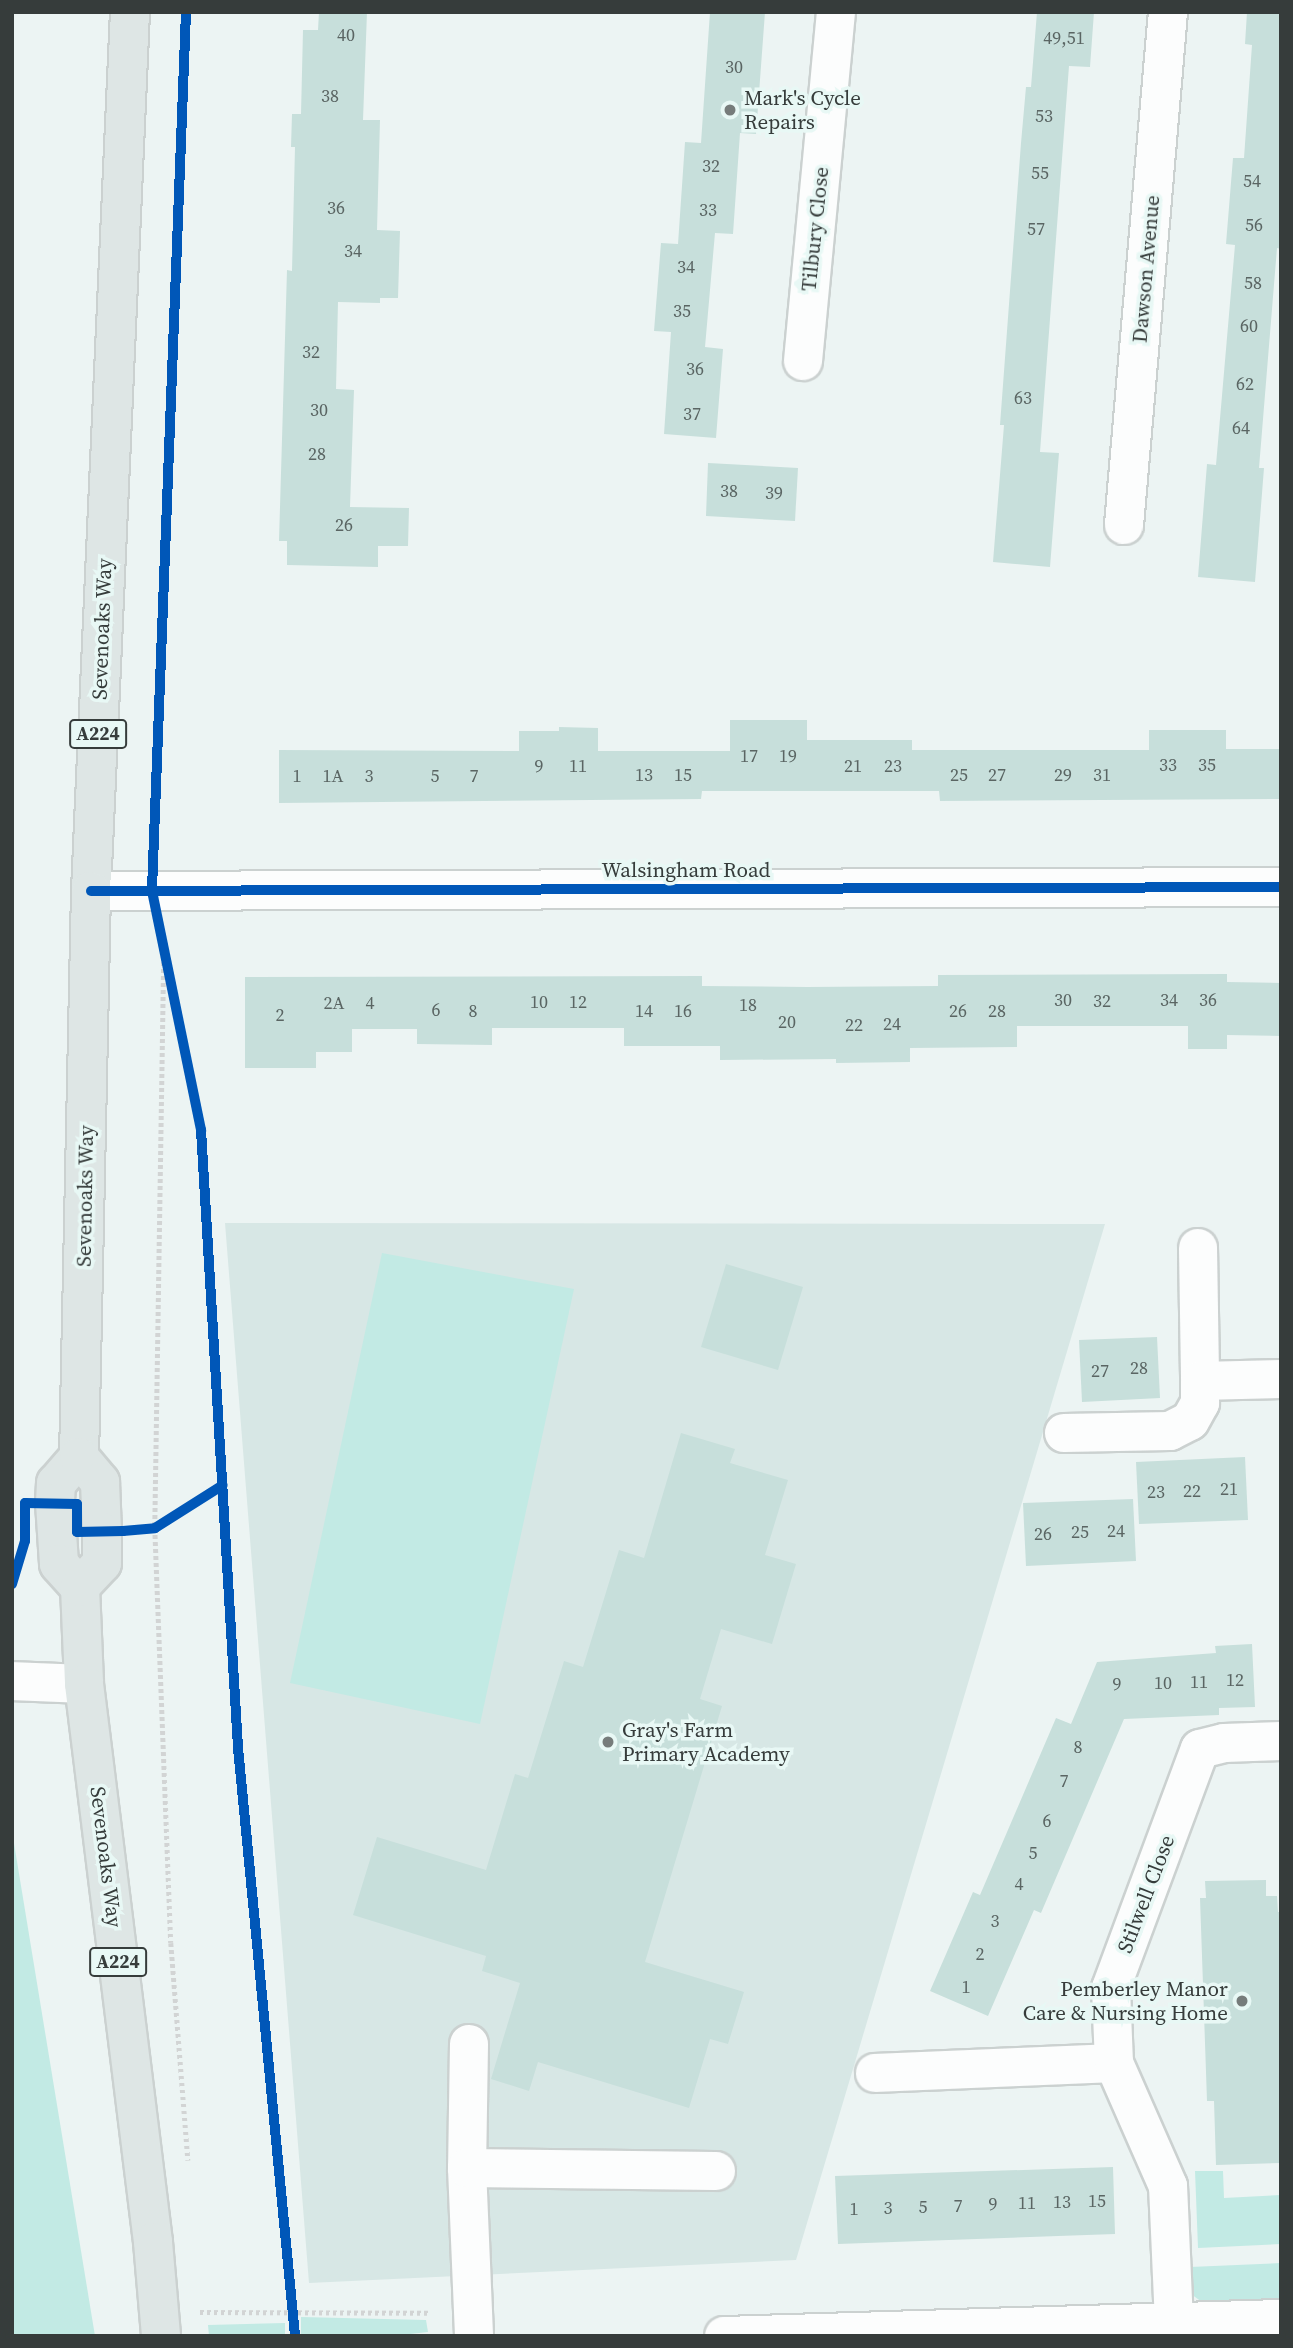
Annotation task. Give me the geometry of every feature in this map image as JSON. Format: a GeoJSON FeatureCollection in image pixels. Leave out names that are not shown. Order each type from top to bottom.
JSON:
{"type":"FeatureCollection","features":[{"type":"Feature","properties":{"kind":"main road","name":"Sevenoaks Way"},"geometry":{"type":"LineString","coordinates":[[130,12],[91,891],[79,1457],[56,1483],[55,1503],[59,1564],[80,1587],[84,1684],[152,2228],[162,2336]]}},
{"type":"Feature","properties":{"kind":"street","name":"Tilbury Close"},"geometry":{"type":"LineString","coordinates":[[803,361],[836,12]]}},
{"type":"Feature","properties":{"kind":"street","name":"Dawson Avenue"},"geometry":{"type":"LineString","coordinates":[[1124,525],[1168,12]]}},
{"type":"Feature","properties":{"kind":"street","name":"Walsingham Road"},"geometry":{"type":"LineString","coordinates":[[91,891],[1281,887]]}},
{"type":"Feature","properties":{"kind":"street"},"geometry":{"type":"LineString","coordinates":[[1064,1433],[1170,1431],[1190,1422],[1200,1403],[1198,1248]]}},
{"type":"Feature","properties":{"kind":"street"},"geometry":{"type":"LineString","coordinates":[[1200,1381],[1281,1379]]}},
{"type":"Feature","properties":{"kind":"street"},"geometry":{"type":"LineString","coordinates":[[12,1681],[84,1684]]}},
{"type":"Feature","properties":{"kind":"street","name":"Stilwell Close"},"geometry":{"type":"LineString","coordinates":[[1174,2323],[1168,2186],[1114,2063],[1111,1988],[1200,1749],[1224,1742],[1281,1741]]}},
{"type":"Feature","properties":{"kind":"street"},"geometry":{"type":"LineString","coordinates":[[470,2044],[467,2168],[474,2327]]}},
{"type":"Feature","properties":{"kind":"street"},"geometry":{"type":"LineString","coordinates":[[875,2073],[1114,2063]]}},
{"type":"Feature","properties":{"kind":"street"},"geometry":{"type":"LineString","coordinates":[[467,2168],[716,2171]]}},
{"type":"Feature","properties":{"kind":"street"},"geometry":{"type":"LineString","coordinates":[[724,2336],[1281,2319]]}},
{"type":"Feature","properties":{"kind":"path"},"geometry":{"type":"LineString","coordinates":[[152,891],[176,1009]]}},
{"type":"Feature","properties":{"kind":"path"},"geometry":{"type":"LineString","coordinates":[[164,955],[150,1529],[171,1943],[188,2162]]}},
{"type":"Feature","properties":{"kind":"path"},"geometry":{"type":"LineString","coordinates":[[150,1529],[166,1521]]}},
{"type":"Feature","properties":{"kind":"path"},"geometry":{"type":"LineString","coordinates":[[199,2300],[200,2313],[295,2320],[444,2313],[474,2327]]}},
{"type":"Feature","properties":{"kind":"path"},"geometry":{"type":"LineString","coordinates":[[293,2301],[295,2320]]}},
{"type":"Feature","properties":{"kind":"shaded area","name":"Gray's Farm Primary Academy"},"geometry":{"type":"Polygon","coordinates":[[[225,1223],[1105,1224],[796,2260],[309,2283],[225,1223]]]}},
{"type":"Feature","properties":{"kind":"green space"},"geometry":{"type":"Polygon","coordinates":[[[382,1253],[574,1289],[480,1724],[290,1683],[382,1253]]]}},
{"type":"Feature","properties":{"kind":"green space"},"geometry":{"type":"Polygon","coordinates":[[[12,1831],[95,2336],[12,2336],[12,1831]]]}},
{"type":"Feature","properties":{"kind":"green space"},"geometry":{"type":"Polygon","coordinates":[[[1195,2171],[1223,2171],[1224,2198],[1281,2195],[1281,2244],[1198,2248],[1195,2171]]]}},
{"type":"Feature","properties":{"kind":"green space"},"geometry":{"type":"Polygon","coordinates":[[[1281,2263],[1281,2302],[1206,2305],[1191,2294],[1190,2267],[1281,2263]]]}},
{"type":"Feature","properties":{"kind":"green space"},"geometry":{"type":"Polygon","coordinates":[[[301,2317],[426,2320],[428,2332],[393,2336],[301,2336],[301,2317]]]}},
{"type":"Feature","properties":{"kind":"green space"},"geometry":{"type":"Polygon","coordinates":[[[285,2323],[285,2336],[209,2336],[208,2325],[285,2323]]]}},
{"type":"Feature","properties":{"kind":"building"},"geometry":{"type":"Polygon","coordinates":[[[319,12],[367,12],[363,120],[380,120],[377,230],[400,231],[398,298],[380,298],[380,303],[338,302],[336,389],[354,390],[350,507],[409,508],[408,546],[378,546],[378,567],[287,565],[287,541],[279,541],[287,270],[292,271],[295,147],[291,147],[292,114],[301,114],[303,30],[318,30],[319,12]]]}},
{"type":"Feature","properties":{"kind":"building"},"geometry":{"type":"Polygon","coordinates":[[[710,12],[765,12],[756,134],[740,133],[733,234],[715,233],[705,347],[723,349],[716,438],[664,434],[671,332],[654,331],[661,243],[678,244],[685,142],[701,143],[710,12]]]}},
{"type":"Feature","properties":{"kind":"building"},"geometry":{"type":"Polygon","coordinates":[[[1037,12],[1094,12],[1090,67],[1069,66],[1040,452],[1059,453],[1050,567],[993,562],[1004,425],[1000,425],[1021,143],[1026,87],[1031,87],[1037,12]]]}},
{"type":"Feature","properties":{"kind":"building"},"geometry":{"type":"Polygon","coordinates":[[[1247,12],[1281,12],[1281,249],[1277,248],[1259,468],[1264,468],[1255,582],[1198,577],[1207,464],[1216,465],[1235,245],[1226,244],[1233,158],[1244,158],[1252,45],[1245,44],[1247,12]]]}},
{"type":"Feature","properties":{"kind":"building"},"geometry":{"type":"Polygon","coordinates":[[[708,463],[798,468],[795,521],[706,516],[708,463]]]}},
{"type":"Feature","properties":{"kind":"building"},"geometry":{"type":"Polygon","coordinates":[[[730,720],[807,720],[807,740],[912,740],[912,750],[1149,750],[1149,730],[1226,730],[1226,749],[1281,749],[1281,799],[940,801],[939,791],[702,791],[701,799],[279,803],[279,750],[519,751],[519,731],[559,731],[559,727],[598,728],[598,751],[730,751],[730,720]]]}},
{"type":"Feature","properties":{"kind":"building"},"geometry":{"type":"Polygon","coordinates":[[[1227,974],[1227,982],[1281,983],[1281,1036],[1227,1035],[1227,1049],[1188,1049],[1188,1026],[1017,1026],[1017,1047],[910,1048],[910,1062],[836,1063],[836,1059],[720,1060],[720,1046],[624,1046],[624,1028],[492,1028],[492,1045],[417,1044],[417,1029],[352,1029],[352,1052],[316,1052],[316,1068],[245,1068],[245,977],[702,976],[702,986],[807,987],[938,986],[938,975],[1227,974]]]}},
{"type":"Feature","properties":{"kind":"building"},"geometry":{"type":"Polygon","coordinates":[[[726,1264],[803,1287],[778,1370],[701,1347],[726,1264]]]}},
{"type":"Feature","properties":{"kind":"building"},"geometry":{"type":"Polygon","coordinates":[[[1157,1337],[1160,1398],[1082,1402],[1079,1340],[1157,1337]]]}},
{"type":"Feature","properties":{"kind":"building"},"geometry":{"type":"Polygon","coordinates":[[[681,1433],[735,1449],[730,1463],[788,1480],[765,1555],[796,1564],[772,1644],[721,1629],[700,1699],[722,1706],[645,1962],[744,1992],[728,2044],[710,2039],[689,2108],[538,2062],[529,2091],[491,2079],[520,1983],[482,1971],[486,1956],[353,1915],[377,1837],[486,1870],[515,1774],[528,1778],[564,1661],[583,1667],[619,1550],[644,1558],[681,1433]]]}},
{"type":"Feature","properties":{"kind":"building"},"geometry":{"type":"Polygon","coordinates":[[[1245,1457],[1248,1520],[1139,1524],[1136,1462],[1245,1457]]]}},
{"type":"Feature","properties":{"kind":"building"},"geometry":{"type":"Polygon","coordinates":[[[1133,1499],[1136,1561],[1026,1566],[1023,1503],[1133,1499]]]}},
{"type":"Feature","properties":{"kind":"building"},"geometry":{"type":"Polygon","coordinates":[[[1252,1644],[1255,1707],[1219,1708],[1219,1715],[1124,1719],[1041,1913],[1034,1910],[988,2016],[930,1991],[973,1892],[980,1895],[1056,1718],[1071,1724],[1097,1662],[1216,1653],[1215,1646],[1252,1644]]]}},
{"type":"Feature","properties":{"kind":"building","name":"Pemberley Manor Care & Nursing Home"},"geometry":{"type":"Polygon","coordinates":[[[1266,1880],[1266,1896],[1277,1896],[1278,1912],[1281,1912],[1281,2163],[1216,2165],[1214,2101],[1207,2101],[1200,1898],[1206,1898],[1205,1881],[1266,1880]]]}},
{"type":"Feature","properties":{"kind":"building"},"geometry":{"type":"Polygon","coordinates":[[[1113,2167],[1115,2234],[838,2244],[835,2176],[1113,2167]]]}},
{"type":"Feature","properties":{"kind":"cycle path"},"geometry":{"type":"LineString","coordinates":[[186,12],[152,891],[201,1130],[238,1748],[295,2336]]}},
{"type":"Feature","properties":{"kind":"cycle path"},"geometry":{"type":"LineString","coordinates":[[91,891],[1281,887]]}},
{"type":"Feature","properties":{"kind":"cycle path"},"geometry":{"type":"LineString","coordinates":[[12,1584],[25,1541],[25,1503],[77,1504],[77,1532],[123,1531],[155,1528],[223,1485]]}},
{"type":"Feature","properties":{"kind":"place","name":"Mark's Cycle Repairs"},"geometry":{"type":"Point","coordinates":[730,110]}},
{"type":"Feature","properties":{"kind":"place","name":"Gray's Farm Primary Academy"},"geometry":{"type":"Point","coordinates":[608,1742]}},
{"type":"Feature","properties":{"kind":"place","name":"Pemberley Manor Care & Nursing Home"},"geometry":{"type":"Point","coordinates":[1242,2001]}}]}
